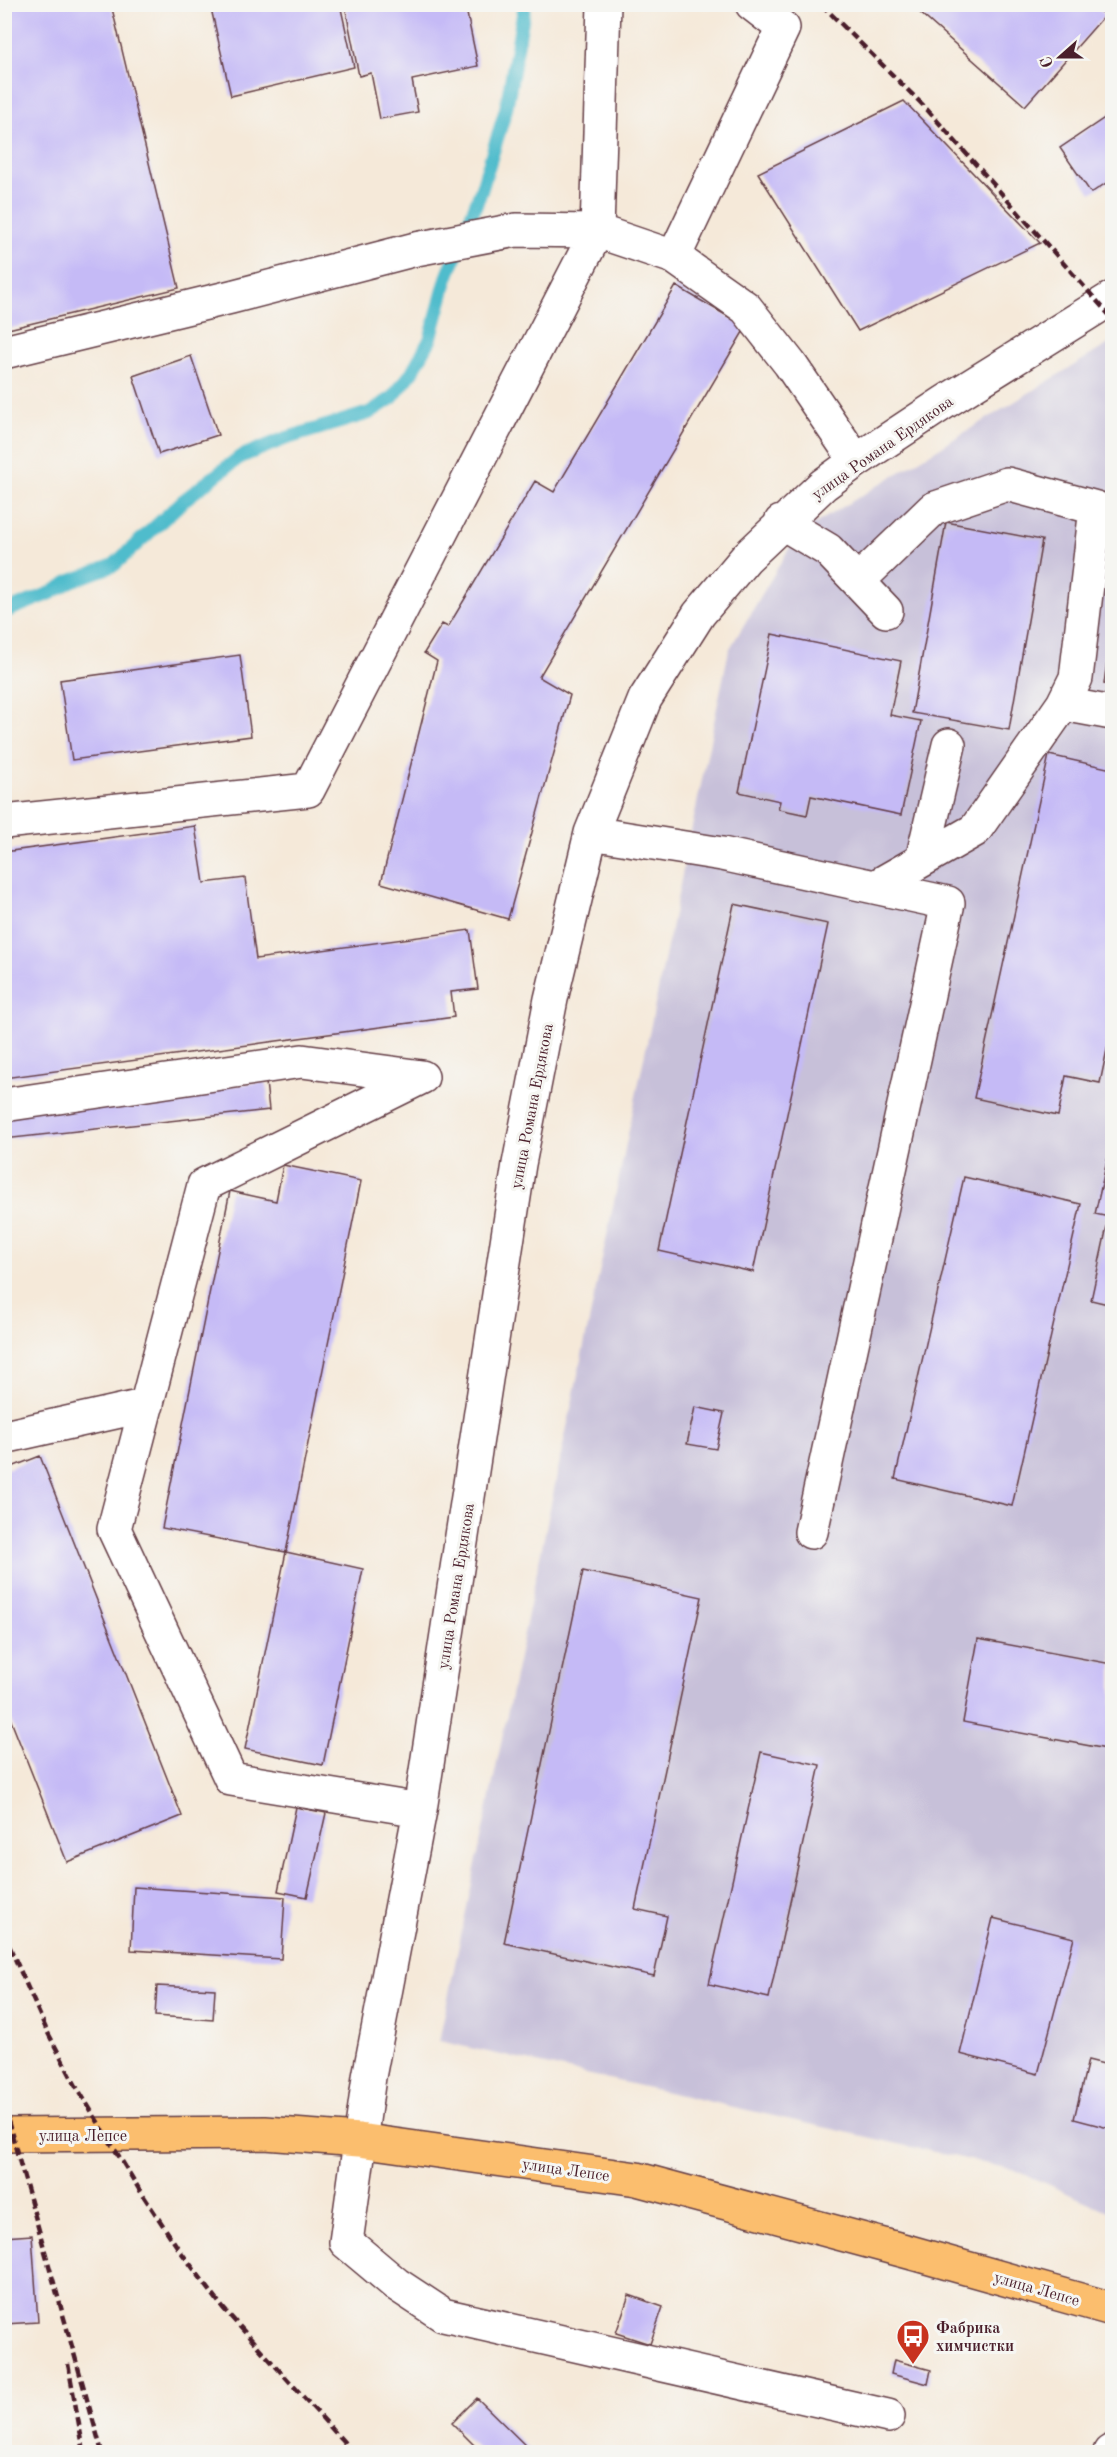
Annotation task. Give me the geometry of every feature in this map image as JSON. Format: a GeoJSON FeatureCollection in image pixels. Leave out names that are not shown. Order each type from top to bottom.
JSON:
{"type":"FeatureCollection","features":[{"type":"Feature","properties":{"kind":"main road","name":"улица Лепсе"},"geometry":{"type":"LineString","coordinates":[[4,2135],[265,2133],[359,2140],[637,2179],[1113,2309]]}},
{"type":"Feature","properties":{"kind":"street"},"geometry":{"type":"LineString","coordinates":[[4,822],[308,790],[597,231],[604,4]]}},
{"type":"Feature","properties":{"kind":"street"},"geometry":{"type":"LineString","coordinates":[[674,257],[783,28],[752,4]]}},
{"type":"Feature","properties":{"kind":"street"},"geometry":{"type":"LineString","coordinates":[[4,352],[416,249],[516,230],[597,231],[674,257],[746,308],[790,364],[856,461]]}},
{"type":"Feature","properties":{"kind":"street","name":"улица Романа Ердякова"},"geometry":{"type":"LineString","coordinates":[[888,2416],[443,2315],[396,2284],[346,2242],[369,2077],[420,1810],[519,1164],[551,999],[591,833],[645,699],[699,614],[746,558],[823,485],[856,461],[945,402],[1113,298]]}},
{"type":"Feature","properties":{"kind":"street"},"geometry":{"type":"LineString","coordinates":[[858,581],[933,509],[1007,484],[1096,508],[1076,678],[1063,704],[975,830],[874,887]]}},
{"type":"Feature","properties":{"kind":"street"},"geometry":{"type":"LineString","coordinates":[[782,522],[828,550],[886,611]]}},
{"type":"Feature","properties":{"kind":"street"},"geometry":{"type":"LineString","coordinates":[[1063,704],[1113,712]]}},
{"type":"Feature","properties":{"kind":"street"},"geometry":{"type":"LineString","coordinates":[[922,860],[949,745]]}},
{"type":"Feature","properties":{"kind":"street"},"geometry":{"type":"LineString","coordinates":[[591,833],[722,854],[948,903],[811,1532]]}},
{"type":"Feature","properties":{"kind":"street"},"geometry":{"type":"LineString","coordinates":[[4,1105],[303,1061],[422,1077],[204,1185],[114,1529],[231,1779],[420,1810]]}},
{"type":"Feature","properties":{"kind":"street"},"geometry":{"type":"LineString","coordinates":[[4,1437],[147,1406]]}},
{"type":"Feature","properties":{"kind":"shaded area"},"geometry":{"type":"Polygon","coordinates":[[[1112,342],[1112,2213],[1015,2170],[439,2041],[729,650],[797,535],[1112,342]]]}},
{"type":"Feature","properties":{"kind":"building"},"geometry":{"type":"Polygon","coordinates":[[[4,4],[111,4],[179,288],[4,330],[4,4]]]}},
{"type":"Feature","properties":{"kind":"building"},"geometry":{"type":"Polygon","coordinates":[[[210,4],[340,4],[354,67],[231,96],[210,4]]]}},
{"type":"Feature","properties":{"kind":"building"},"geometry":{"type":"Polygon","coordinates":[[[351,4],[465,4],[478,66],[412,80],[418,112],[380,119],[371,73],[359,76],[345,6],[351,4]]]}},
{"type":"Feature","properties":{"kind":"building"},"geometry":{"type":"Polygon","coordinates":[[[910,4],[1093,4],[1105,15],[1025,106],[910,4]]]}},
{"type":"Feature","properties":{"kind":"building"},"geometry":{"type":"Polygon","coordinates":[[[904,101],[1040,243],[858,331],[758,173],[904,101]]]}},
{"type":"Feature","properties":{"kind":"building"},"geometry":{"type":"Polygon","coordinates":[[[1112,113],[1112,179],[1091,193],[1060,148],[1112,113]]]}},
{"type":"Feature","properties":{"kind":"building"},"geometry":{"type":"Polygon","coordinates":[[[676,286],[746,327],[539,677],[570,695],[508,919],[381,883],[437,661],[424,653],[442,624],[448,627],[535,481],[554,492],[676,286]]]}},
{"type":"Feature","properties":{"kind":"building"},"geometry":{"type":"Polygon","coordinates":[[[191,356],[218,435],[159,454],[133,376],[191,356]]]}},
{"type":"Feature","properties":{"kind":"building"},"geometry":{"type":"Polygon","coordinates":[[[946,522],[1042,540],[1009,730],[912,713],[946,522]]]}},
{"type":"Feature","properties":{"kind":"building"},"geometry":{"type":"Polygon","coordinates":[[[1112,632],[1112,685],[1104,684],[1112,632]]]}},
{"type":"Feature","properties":{"kind":"building"},"geometry":{"type":"Polygon","coordinates":[[[772,634],[901,661],[890,715],[921,721],[901,815],[811,796],[807,815],[778,809],[780,801],[739,792],[772,634]]]}},
{"type":"Feature","properties":{"kind":"building"},"geometry":{"type":"Polygon","coordinates":[[[240,655],[251,736],[72,760],[60,680],[240,655]]]}},
{"type":"Feature","properties":{"kind":"building"},"geometry":{"type":"Polygon","coordinates":[[[1049,755],[1112,769],[1112,1026],[1100,1083],[1066,1076],[1058,1116],[974,1098],[1049,755]]]}},
{"type":"Feature","properties":{"kind":"building"},"geometry":{"type":"Polygon","coordinates":[[[195,826],[204,883],[245,878],[256,959],[470,930],[478,989],[451,992],[454,1017],[4,1078],[4,852],[195,826]]]}},
{"type":"Feature","properties":{"kind":"building"},"geometry":{"type":"Polygon","coordinates":[[[734,904],[828,924],[753,1272],[659,1251],[734,904]]]}},
{"type":"Feature","properties":{"kind":"building"},"geometry":{"type":"Polygon","coordinates":[[[266,1082],[269,1110],[4,1139],[4,1110],[266,1082]]]}},
{"type":"Feature","properties":{"kind":"building"},"geometry":{"type":"Polygon","coordinates":[[[1112,1139],[1112,1305],[1091,1300],[1109,1217],[1095,1214],[1112,1139]]]}},
{"type":"Feature","properties":{"kind":"building"},"geometry":{"type":"Polygon","coordinates":[[[283,1165],[361,1181],[286,1552],[162,1528],[230,1191],[276,1201],[283,1165]]]}},
{"type":"Feature","properties":{"kind":"building"},"geometry":{"type":"Polygon","coordinates":[[[964,1177],[1081,1204],[1012,1506],[895,1479],[964,1177]]]}},
{"type":"Feature","properties":{"kind":"building"},"geometry":{"type":"Polygon","coordinates":[[[695,1407],[724,1413],[716,1449],[687,1444],[695,1407]]]}},
{"type":"Feature","properties":{"kind":"building"},"geometry":{"type":"Polygon","coordinates":[[[40,1456],[182,1816],[67,1862],[4,1703],[4,1470],[40,1456]]]}},
{"type":"Feature","properties":{"kind":"building"},"geometry":{"type":"Polygon","coordinates":[[[286,1552],[363,1569],[323,1765],[245,1749],[286,1552]]]}},
{"type":"Feature","properties":{"kind":"building"},"geometry":{"type":"Polygon","coordinates":[[[583,1571],[702,1597],[635,1909],[667,1916],[654,1976],[504,1943],[583,1571]]]}},
{"type":"Feature","properties":{"kind":"building"},"geometry":{"type":"Polygon","coordinates":[[[978,1639],[1112,1664],[1112,1750],[963,1722],[978,1639]]]}},
{"type":"Feature","properties":{"kind":"building"},"geometry":{"type":"Polygon","coordinates":[[[761,1752],[820,1765],[769,1998],[709,1984],[761,1752]]]}},
{"type":"Feature","properties":{"kind":"building"},"geometry":{"type":"Polygon","coordinates":[[[296,1807],[326,1813],[307,1897],[278,1891],[296,1807]]]}},
{"type":"Feature","properties":{"kind":"building"},"geometry":{"type":"Polygon","coordinates":[[[134,1887],[285,1897],[281,1959],[131,1950],[134,1887]]]}},
{"type":"Feature","properties":{"kind":"building"},"geometry":{"type":"Polygon","coordinates":[[[993,1918],[1074,1938],[1038,2074],[960,2054],[993,1918]]]}},
{"type":"Feature","properties":{"kind":"building"},"geometry":{"type":"Polygon","coordinates":[[[157,1986],[215,1989],[213,2020],[155,2016],[157,1986]]]}},
{"type":"Feature","properties":{"kind":"building"},"geometry":{"type":"Polygon","coordinates":[[[1088,2060],[1112,2066],[1112,2129],[1074,2119],[1088,2060]]]}},
{"type":"Feature","properties":{"kind":"building"},"geometry":{"type":"Polygon","coordinates":[[[32,2235],[38,2322],[4,2324],[4,2237],[32,2235]]]}},
{"type":"Feature","properties":{"kind":"building"},"geometry":{"type":"Polygon","coordinates":[[[629,2295],[663,2307],[650,2344],[616,2333],[629,2295]]]}},
{"type":"Feature","properties":{"kind":"building"},"geometry":{"type":"Polygon","coordinates":[[[894,2360],[931,2370],[928,2384],[891,2374],[894,2360]]]}},
{"type":"Feature","properties":{"kind":"building"},"geometry":{"type":"Polygon","coordinates":[[[477,2398],[532,2452],[481,2452],[452,2423],[477,2398]]]}},
{"type":"Feature","properties":{"kind":"waterway"},"geometry":{"type":"LineString","coordinates":[[4,612],[51,593],[71,581],[114,565],[184,500],[240,457],[284,439],[369,413],[392,398],[411,374],[430,340],[447,278],[481,191],[506,109],[525,4]]}},
{"type":"Feature","properties":{"kind":"railway"},"geometry":{"type":"LineString","coordinates":[[821,4],[924,106],[1112,318]]}},
{"type":"Feature","properties":{"kind":"railway"},"geometry":{"type":"LineString","coordinates":[[4,1934],[47,2031],[76,2086],[178,2248],[223,2308],[353,2452]]}},
{"type":"Feature","properties":{"kind":"railway"},"geometry":{"type":"LineString","coordinates":[[4,2107],[102,2452]]}},
{"type":"Feature","properties":{"kind":"railway"},"geometry":{"type":"LineString","coordinates":[[68,2364],[84,2452]]}},
{"type":"Feature","properties":{"kind":"place","name":"Фабрика химчистки"},"geometry":{"type":"Point","coordinates":[913,2365]}}]}
